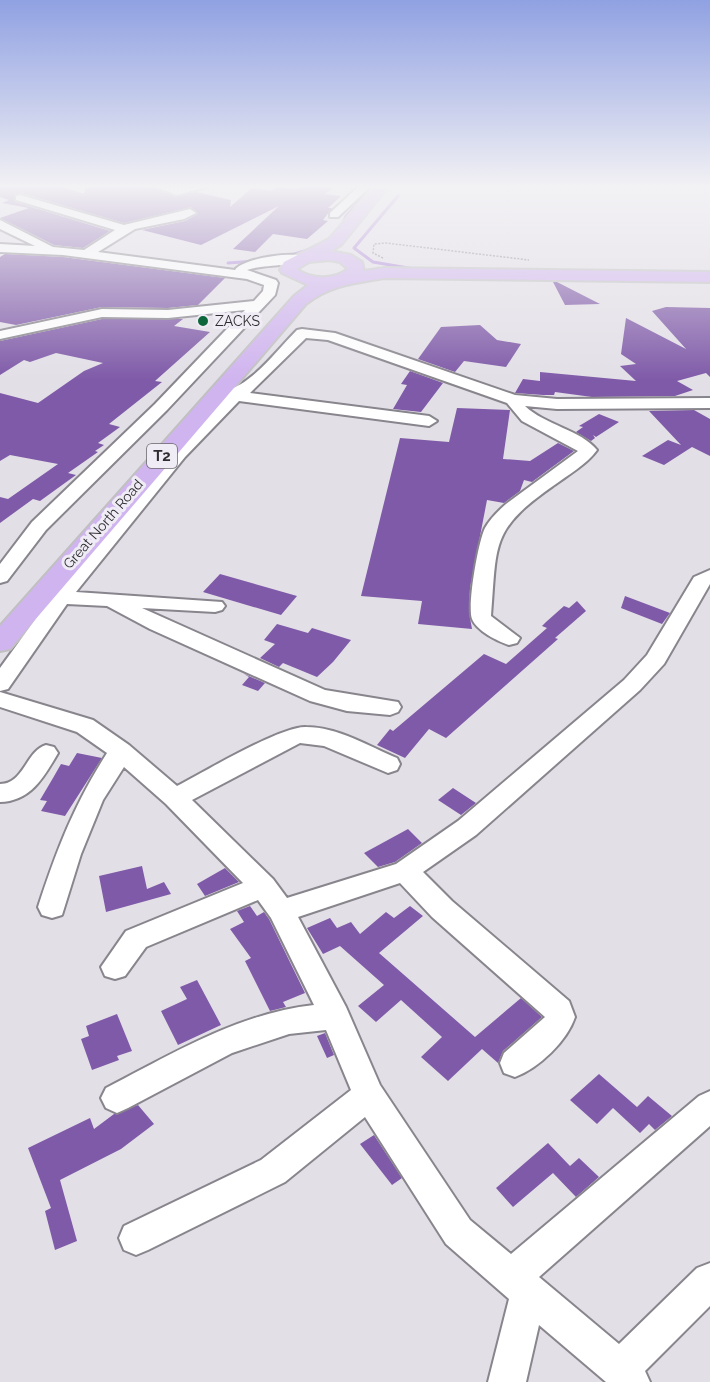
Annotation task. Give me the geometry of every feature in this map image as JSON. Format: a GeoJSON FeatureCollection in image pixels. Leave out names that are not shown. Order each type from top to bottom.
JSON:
{"type":"FeatureCollection","features":[{"type":"Feature","properties":{"kind":"main road"},"geometry":{"type":"LineString","coordinates":[[300,266],[321,251]]}},
{"type":"Feature","properties":{"kind":"main road"},"geometry":{"type":"LineString","coordinates":[[347,256],[350,251]]}},
{"type":"Feature","properties":{"kind":"main road"},"geometry":{"type":"LineString","coordinates":[[300,266],[347,256],[366,264],[400,273]]}},
{"type":"Feature","properties":{"kind":"main road"},"geometry":{"type":"LineString","coordinates":[[336,280],[351,275],[357,269],[347,256]]}},
{"type":"Feature","properties":{"kind":"main road"},"geometry":{"type":"LineString","coordinates":[[300,266],[310,281],[400,273],[710,277]]}},
{"type":"Feature","properties":{"kind":"main road","name":"Great North Road"},"geometry":{"type":"LineString","coordinates":[[0,613],[284,297],[292,286],[300,266]]}},
{"type":"Feature","properties":{"kind":"main road","name":"Great North Road"},"geometry":{"type":"LineString","coordinates":[[0,643],[51,596],[226,395],[306,294],[336,280]]}},
{"type":"Feature","properties":{"kind":"street"},"geometry":{"type":"LineString","coordinates":[[0,264],[16,251]]}},
{"type":"Feature","properties":{"kind":"street"},"geometry":{"type":"LineString","coordinates":[[66,251],[198,267],[245,270],[300,266]]}},
{"type":"Feature","properties":{"kind":"street"},"geometry":{"type":"LineString","coordinates":[[85,255],[90,251]]}},
{"type":"Feature","properties":{"kind":"street"},"geometry":{"type":"LineString","coordinates":[[0,577],[53,512],[220,330],[255,307],[270,292],[271,283],[245,270]]}},
{"type":"Feature","properties":{"kind":"street"},"geometry":{"type":"LineString","coordinates":[[0,335],[102,313],[152,314],[255,307]]}},
{"type":"Feature","properties":{"kind":"street"},"geometry":{"type":"LineString","coordinates":[[226,395],[250,386],[302,333],[313,333],[330,336],[513,400],[557,404],[710,403]]}},
{"type":"Feature","properties":{"kind":"street"},"geometry":{"type":"LineString","coordinates":[[226,395],[429,421]]}},
{"type":"Feature","properties":{"kind":"street"},"geometry":{"type":"LineString","coordinates":[[508,638],[484,622],[481,616],[489,552],[496,528],[516,506],[588,450],[535,423],[518,410],[513,400]]}},
{"type":"Feature","properties":{"kind":"street"},"geometry":{"type":"LineString","coordinates":[[281,911],[405,871],[467,828],[632,685],[656,658],[701,581],[710,576]]}},
{"type":"Feature","properties":{"kind":"street"},"geometry":{"type":"LineString","coordinates":[[0,684],[51,596],[215,606]]}},
{"type":"Feature","properties":{"kind":"street"},"geometry":{"type":"LineString","coordinates":[[113,601],[157,624],[318,696],[346,704],[390,706]]}},
{"type":"Feature","properties":{"kind":"street"},"geometry":{"type":"LineString","coordinates":[[0,699],[85,726],[121,751],[175,798],[263,886],[281,911],[335,1016],[369,1095],[458,1232],[625,1375],[710,1281]]}},
{"type":"Feature","properties":{"kind":"street"},"geometry":{"type":"LineString","coordinates":[[175,798],[296,735],[308,734],[322,737],[388,764]]}},
{"type":"Feature","properties":{"kind":"street"},"geometry":{"type":"LineString","coordinates":[[52,908],[68,854],[91,799],[121,751]]}},
{"type":"Feature","properties":{"kind":"street"},"geometry":{"type":"LineString","coordinates":[[0,793],[13,793],[20,789],[46,753]]}},
{"type":"Feature","properties":{"kind":"street"},"geometry":{"type":"LineString","coordinates":[[405,871],[442,909],[558,1010],[560,1017],[557,1026],[515,1063]]}},
{"type":"Feature","properties":{"kind":"street"},"geometry":{"type":"LineString","coordinates":[[115,968],[136,939],[263,886]]}},
{"type":"Feature","properties":{"kind":"street"},"geometry":{"type":"LineString","coordinates":[[117,1098],[223,1043],[289,1021],[335,1016]]}},
{"type":"Feature","properties":{"kind":"street"},"geometry":{"type":"LineString","coordinates":[[136,1238],[273,1171],[369,1095]]}},
{"type":"Feature","properties":{"kind":"street"},"geometry":{"type":"LineString","coordinates":[[507,1382],[520,1285],[710,1106]]}},
{"type":"Feature","properties":{"kind":"path"},"geometry":{"type":"LineString","coordinates":[[373,251],[388,259]]}},
{"type":"Feature","properties":{"kind":"path"},"geometry":{"type":"LineString","coordinates":[[457,251],[529,260]]}},
{"type":"Feature","properties":{"kind":"path"},"geometry":{"type":"LineString","coordinates":[[519,264],[530,264]]}},
{"type":"Feature","properties":{"kind":"building"},"geometry":{"type":"Polygon","coordinates":[[[5,254],[63,257],[225,278],[198,305],[168,308],[102,307],[16,325],[0,322],[0,257],[5,254]]]}},
{"type":"Feature","properties":{"kind":"building"},"geometry":{"type":"Polygon","coordinates":[[[553,282],[557,282],[600,304],[565,305],[553,282]]]}},
{"type":"Feature","properties":{"kind":"building"},"geometry":{"type":"Polygon","coordinates":[[[666,307],[710,308],[710,377],[706,373],[677,381],[693,390],[675,396],[592,397],[555,392],[554,395],[515,393],[523,379],[540,381],[540,372],[636,381],[620,366],[636,364],[621,354],[626,318],[686,349],[652,311],[666,307]]]}},
{"type":"Feature","properties":{"kind":"building"},"geometry":{"type":"Polygon","coordinates":[[[102,319],[183,319],[174,326],[210,332],[155,381],[162,382],[109,424],[120,427],[98,443],[104,445],[95,451],[98,452],[68,473],[76,475],[40,501],[33,499],[0,523],[0,497],[8,499],[58,464],[10,455],[0,461],[0,393],[38,403],[84,371],[103,363],[56,353],[30,362],[24,360],[0,375],[0,341],[102,319]]]}},
{"type":"Feature","properties":{"kind":"building"},"geometry":{"type":"Polygon","coordinates":[[[480,325],[497,340],[521,344],[506,367],[464,361],[455,372],[418,359],[441,327],[480,325]]]}},
{"type":"Feature","properties":{"kind":"building"},"geometry":{"type":"Polygon","coordinates":[[[410,371],[443,383],[421,412],[393,409],[407,385],[401,384],[410,371]]]}},
{"type":"Feature","properties":{"kind":"building"},"geometry":{"type":"Polygon","coordinates":[[[457,408],[510,410],[503,459],[530,461],[558,443],[574,451],[532,482],[524,480],[520,491],[504,503],[487,500],[470,588],[469,612],[472,629],[418,624],[422,601],[361,596],[400,438],[449,442],[457,408]]]}},
{"type":"Feature","properties":{"kind":"building"},"geometry":{"type":"Polygon","coordinates":[[[694,410],[710,419],[710,456],[692,447],[664,465],[642,456],[668,440],[681,445],[649,411],[694,410]]]}},
{"type":"Feature","properties":{"kind":"building"},"geometry":{"type":"Polygon","coordinates":[[[599,414],[619,422],[596,437],[593,435],[595,438],[591,441],[576,432],[583,427],[579,426],[599,414]]]}},
{"type":"Feature","properties":{"kind":"building"},"geometry":{"type":"Polygon","coordinates":[[[220,574],[297,596],[281,615],[203,592],[220,574]]]}},
{"type":"Feature","properties":{"kind":"building"},"geometry":{"type":"Polygon","coordinates":[[[625,596],[670,613],[662,624],[621,608],[625,596]]]}},
{"type":"Feature","properties":{"kind":"building"},"geometry":{"type":"Polygon","coordinates":[[[577,601],[586,611],[555,638],[558,639],[446,738],[429,729],[405,758],[377,745],[390,729],[393,731],[484,654],[506,664],[547,628],[542,626],[564,606],[569,608],[577,601]]]}},
{"type":"Feature","properties":{"kind":"building"},"geometry":{"type":"Polygon","coordinates":[[[277,624],[308,633],[312,628],[351,640],[317,677],[283,663],[279,667],[260,658],[275,644],[264,640],[277,624]]]}},
{"type":"Feature","properties":{"kind":"building"},"geometry":{"type":"Polygon","coordinates":[[[244,674],[265,683],[258,691],[242,685],[249,677],[244,674]]]}},
{"type":"Feature","properties":{"kind":"building"},"geometry":{"type":"Polygon","coordinates":[[[77,753],[102,758],[65,816],[41,811],[47,801],[40,800],[61,764],[69,766],[77,753]]]}},
{"type":"Feature","properties":{"kind":"building"},"geometry":{"type":"Polygon","coordinates":[[[453,788],[476,803],[461,815],[438,800],[453,788]]]}},
{"type":"Feature","properties":{"kind":"building"},"geometry":{"type":"Polygon","coordinates":[[[408,829],[422,843],[395,862],[378,867],[364,853],[408,829]]]}},
{"type":"Feature","properties":{"kind":"building"},"geometry":{"type":"Polygon","coordinates":[[[142,866],[147,889],[164,882],[171,894],[106,912],[99,876],[142,866]]]}},
{"type":"Feature","properties":{"kind":"building"},"geometry":{"type":"Polygon","coordinates":[[[225,868],[239,882],[205,896],[197,884],[225,868]]]}},
{"type":"Feature","properties":{"kind":"building"},"geometry":{"type":"Polygon","coordinates":[[[250,906],[257,916],[264,912],[269,919],[305,993],[283,1002],[286,1007],[270,1011],[245,961],[251,958],[230,929],[244,922],[237,911],[250,906]]]}},
{"type":"Feature","properties":{"kind":"building"},"geometry":{"type":"Polygon","coordinates":[[[410,906],[423,916],[379,953],[475,1037],[521,998],[542,1017],[503,1051],[498,1063],[482,1049],[448,1081],[421,1057],[442,1037],[401,1000],[376,1022],[358,1006],[384,985],[340,946],[323,954],[307,928],[330,918],[337,928],[351,922],[360,934],[386,912],[394,918],[410,906]]]}},
{"type":"Feature","properties":{"kind":"building"},"geometry":{"type":"Polygon","coordinates":[[[197,980],[221,1025],[178,1045],[161,1011],[187,999],[180,987],[197,980]]]}},
{"type":"Feature","properties":{"kind":"building"},"geometry":{"type":"Polygon","coordinates":[[[117,1014],[132,1051],[117,1056],[119,1060],[92,1070],[81,1039],[89,1036],[86,1026],[117,1014]]]}},
{"type":"Feature","properties":{"kind":"building"},"geometry":{"type":"Polygon","coordinates":[[[325,1033],[334,1055],[327,1058],[317,1036],[325,1033]]]}},
{"type":"Feature","properties":{"kind":"building"},"geometry":{"type":"Polygon","coordinates":[[[599,1074],[637,1107],[648,1096],[672,1116],[655,1130],[649,1124],[640,1133],[613,1108],[597,1124],[570,1100],[599,1074]]]}},
{"type":"Feature","properties":{"kind":"building"},"geometry":{"type":"Polygon","coordinates":[[[138,1105],[154,1124],[121,1149],[60,1180],[77,1241],[55,1250],[45,1211],[51,1208],[28,1148],[90,1118],[94,1129],[114,1114],[138,1105]]]}},
{"type":"Feature","properties":{"kind":"building"},"geometry":{"type":"Polygon","coordinates":[[[374,1135],[402,1178],[392,1185],[360,1144],[374,1135]]]}},
{"type":"Feature","properties":{"kind":"building"},"geometry":{"type":"Polygon","coordinates":[[[548,1143],[570,1166],[579,1158],[599,1177],[576,1197],[553,1173],[513,1207],[496,1188],[548,1143]]]}},
{"type":"Feature","properties":{"kind":"waterway"},"geometry":{"type":"LineString","coordinates":[[288,256],[303,251]]}},
{"type":"Feature","properties":{"kind":"waterway"},"geometry":{"type":"LineString","coordinates":[[359,251],[373,262],[414,269]]}},
{"type":"Feature","properties":{"kind":"waterway"},"geometry":{"type":"LineString","coordinates":[[228,263],[255,261]]}},
{"type":"Feature","properties":{"kind":"place","name":"ZACKS"},"geometry":{"type":"Point","coordinates":[203,321]}}]}
